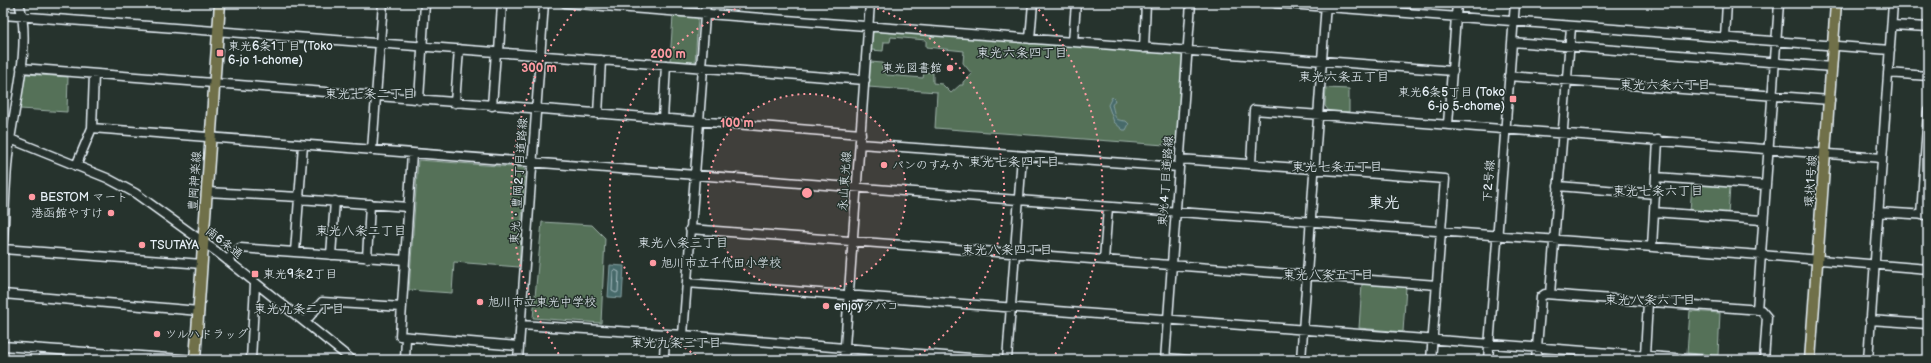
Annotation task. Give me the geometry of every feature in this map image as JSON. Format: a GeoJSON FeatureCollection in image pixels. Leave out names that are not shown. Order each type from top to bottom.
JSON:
{"type":"FeatureCollection","features":[{"type":"Feature","properties":{"kind":"main road","name":"豊岡神楽線"},"geometry":{"type":"LineString","coordinates":[[195,360],[220,3]]}},
{"type":"Feature","properties":{"kind":"main road","name":"環状1号線"},"geometry":{"type":"LineString","coordinates":[[1810,360],[1836,3]]}},
{"type":"Feature","properties":{"kind":"street"},"geometry":{"type":"LineString","coordinates":[[3,241],[6,138],[21,68],[23,16],[19,3]]}},
{"type":"Feature","properties":{"kind":"street"},"geometry":{"type":"LineString","coordinates":[[372,150],[383,3]]}},
{"type":"Feature","properties":{"kind":"street"},"geometry":{"type":"LineString","coordinates":[[419,100],[425,3]]}},
{"type":"Feature","properties":{"kind":"street"},"geometry":{"type":"LineString","coordinates":[[492,106],[502,3]]}},
{"type":"Feature","properties":{"kind":"street","name":"東光・豊岡2丁目道路線"},"geometry":{"type":"LineString","coordinates":[[518,360],[544,3]]}},
{"type":"Feature","properties":{"kind":"street"},"geometry":{"type":"LineString","coordinates":[[565,3],[671,7],[705,14],[1453,71]]}},
{"type":"Feature","properties":{"kind":"street"},"geometry":{"type":"LineString","coordinates":[[683,335],[699,122],[706,3]]}},
{"type":"Feature","properties":{"kind":"street","name":"永山東光線"},"geometry":{"type":"LineString","coordinates":[[844,360],[870,3]]}},
{"type":"Feature","properties":{"kind":"street"},"geometry":{"type":"LineString","coordinates":[[1030,39],[1033,3]]}},
{"type":"Feature","properties":{"kind":"street"},"geometry":{"type":"LineString","coordinates":[[1074,42],[1076,3]]}},
{"type":"Feature","properties":{"kind":"street"},"geometry":{"type":"LineString","coordinates":[[1144,48],[1146,3]]}},
{"type":"Feature","properties":{"kind":"street","name":"東光4丁目道路線"},"geometry":{"type":"LineString","coordinates":[[1165,359],[1191,3]]}},
{"type":"Feature","properties":{"kind":"street"},"geometry":{"type":"LineString","coordinates":[[1275,3],[1326,5],[1456,18],[1890,50]]}},
{"type":"Feature","properties":{"kind":"street"},"geometry":{"type":"LineString","coordinates":[[1448,124],[1457,3]]}},
{"type":"Feature","properties":{"kind":"street","name":"下2号線"},"geometry":{"type":"LineString","coordinates":[[1488,360],[1514,3]]}},
{"type":"Feature","properties":{"kind":"street"},"geometry":{"type":"LineString","coordinates":[[1725,38],[1727,3]]}},
{"type":"Feature","properties":{"kind":"street"},"geometry":{"type":"LineString","coordinates":[[1757,310],[1762,220],[1773,96],[1779,3]]}},
{"type":"Feature","properties":{"kind":"street"},"geometry":{"type":"LineString","coordinates":[[1868,360],[1893,3]]}},
{"type":"Feature","properties":{"kind":"street"},"geometry":{"type":"LineString","coordinates":[[1301,360],[1326,5]]}},
{"type":"Feature","properties":{"kind":"street"},"geometry":{"type":"LineString","coordinates":[[3,15],[865,80]]}},
{"type":"Feature","properties":{"kind":"street"},"geometry":{"type":"LineString","coordinates":[[1892,25],[1928,27]]}},
{"type":"Feature","properties":{"kind":"street"},"geometry":{"type":"LineString","coordinates":[[1550,294],[1570,27]]}},
{"type":"Feature","properties":{"kind":"street"},"geometry":{"type":"LineString","coordinates":[[1512,42],[1569,48],[1832,67]]}},
{"type":"Feature","properties":{"kind":"street"},"geometry":{"type":"LineString","coordinates":[[455,103],[460,49]]}},
{"type":"Feature","properties":{"kind":"street"},"geometry":{"type":"LineString","coordinates":[[598,114],[601,60]]}},
{"type":"Feature","properties":{"kind":"street"},"geometry":{"type":"LineString","coordinates":[[663,119],[666,65]]}},
{"type":"Feature","properties":{"kind":"street"},"geometry":{"type":"LineString","coordinates":[[21,68],[861,134]]}},
{"type":"Feature","properties":{"kind":"street"},"geometry":{"type":"LineString","coordinates":[[1888,73],[1928,76]]}},
{"type":"Feature","properties":{"kind":"street"},"geometry":{"type":"LineString","coordinates":[[76,166],[92,128],[94,74]]}},
{"type":"Feature","properties":{"kind":"street"},"geometry":{"type":"LineString","coordinates":[[1509,76],[1830,100]]}},
{"type":"Feature","properties":{"kind":"street"},"geometry":{"type":"LineString","coordinates":[[1250,164],[1254,110],[1768,148],[1882,158]]}},
{"type":"Feature","properties":{"kind":"street"},"geometry":{"type":"LineString","coordinates":[[1878,212],[1924,215],[1928,112]]}},
{"type":"Feature","properties":{"kind":"street"},"geometry":{"type":"LineString","coordinates":[[92,128],[532,163],[695,174],[1928,269]]}},
{"type":"Feature","properties":{"kind":"street","name":"南6条通"},"geometry":{"type":"LineString","coordinates":[[6,138],[107,178],[135,193],[227,260],[352,360]]}},
{"type":"Feature","properties":{"kind":"street"},"geometry":{"type":"LineString","coordinates":[[1652,247],[1658,140]]}},
{"type":"Feature","properties":{"kind":"street"},"geometry":{"type":"LineString","coordinates":[[860,144],[1179,168]]}},
{"type":"Feature","properties":{"kind":"street"},"geometry":{"type":"LineString","coordinates":[[295,252],[302,145]]}},
{"type":"Feature","properties":{"kind":"street"},"geometry":{"type":"LineString","coordinates":[[412,153],[400,336],[519,346]]}},
{"type":"Feature","properties":{"kind":"street"},"geometry":{"type":"LineString","coordinates":[[1007,360],[1022,156]]}},
{"type":"Feature","properties":{"kind":"street"},"geometry":{"type":"LineString","coordinates":[[1180,159],[1445,179],[1431,360]]}},
{"type":"Feature","properties":{"kind":"street"},"geometry":{"type":"LineString","coordinates":[[1656,177],[1765,185]]}},
{"type":"Feature","properties":{"kind":"street"},"geometry":{"type":"LineString","coordinates":[[1558,186],[1655,194]]}},
{"type":"Feature","properties":{"kind":"street"},"geometry":{"type":"LineString","coordinates":[[207,192],[408,207]]}},
{"type":"Feature","properties":{"kind":"street"},"geometry":{"type":"LineString","coordinates":[[331,255],[335,201]]}},
{"type":"Feature","properties":{"kind":"street"},"geometry":{"type":"LineString","coordinates":[[367,258],[370,204]]}},
{"type":"Feature","properties":{"kind":"street"},"geometry":{"type":"LineString","coordinates":[[1104,260],[1108,207]]}},
{"type":"Feature","properties":{"kind":"street"},"geometry":{"type":"LineString","coordinates":[[1654,212],[1762,220]]}},
{"type":"Feature","properties":{"kind":"street"},"geometry":{"type":"LineString","coordinates":[[690,229],[1437,285]]}},
{"type":"Feature","properties":{"kind":"street"},"geometry":{"type":"LineString","coordinates":[[227,260],[240,248],[405,260]]}},
{"type":"Feature","properties":{"kind":"street"},"geometry":{"type":"LineString","coordinates":[[3,249],[202,264]]}},
{"type":"Feature","properties":{"kind":"street"},"geometry":{"type":"LineString","coordinates":[[687,283],[1702,360]]}},
{"type":"Feature","properties":{"kind":"street"},"geometry":{"type":"LineString","coordinates":[[251,360],[256,284]]}},
{"type":"Feature","properties":{"kind":"street"},"geometry":{"type":"LineString","coordinates":[[3,294],[199,311]]}},
{"type":"Feature","properties":{"kind":"street"},"geometry":{"type":"LineString","coordinates":[[1536,360],[1541,297],[1545,294],[1550,294],[1761,310],[1767,317],[1764,360]]}},
{"type":"Feature","properties":{"kind":"street"},"geometry":{"type":"LineString","coordinates":[[305,322],[322,302],[402,307]]}},
{"type":"Feature","properties":{"kind":"street"},"geometry":{"type":"LineString","coordinates":[[1645,356],[1648,302]]}},
{"type":"Feature","properties":{"kind":"street"},"geometry":{"type":"LineString","coordinates":[[1870,320],[1928,324]]}},
{"type":"Feature","properties":{"kind":"street"},"geometry":{"type":"LineString","coordinates":[[520,324],[683,335],[995,360]]}},
{"type":"Feature","properties":{"kind":"street"},"geometry":{"type":"LineString","coordinates":[[664,360],[665,334]]}},
{"type":"Feature","properties":{"kind":"street"},"geometry":{"type":"LineString","coordinates":[[405,360],[406,337]]}},
{"type":"Feature","properties":{"kind":"street"},"geometry":{"type":"LineString","coordinates":[[3,346],[69,350],[101,356],[195,360]]}},
{"type":"Feature","properties":{"kind":"street"},"geometry":{"type":"LineString","coordinates":[[34,360],[35,348]]}},
{"type":"Feature","properties":{"kind":"street"},"geometry":{"type":"LineString","coordinates":[[68,360],[69,350]]}},
{"type":"Feature","properties":{"kind":"street"},"geometry":{"type":"LineString","coordinates":[[1165,359],[1190,360]]}},
{"type":"Feature","properties":{"kind":"green space"},"geometry":{"type":"Polygon","coordinates":[[[673,16],[698,18],[695,63],[670,61],[673,16]]]}},
{"type":"Feature","properties":{"kind":"green space"},"geometry":{"type":"Polygon","coordinates":[[[872,28],[1017,42],[1185,52],[1178,146],[935,128],[937,92],[868,87],[870,62],[883,63],[882,69],[887,70],[887,75],[923,78],[924,72],[933,73],[933,83],[942,84],[951,93],[960,85],[963,85],[963,82],[972,74],[963,63],[964,51],[926,47],[926,40],[891,37],[890,42],[884,42],[883,51],[871,50],[872,28]]]}},
{"type":"Feature","properties":{"kind":"green space"},"geometry":{"type":"Polygon","coordinates":[[[26,74],[68,77],[67,112],[20,109],[24,76],[26,74]]]}},
{"type":"Feature","properties":{"kind":"green space"},"geometry":{"type":"Polygon","coordinates":[[[1326,88],[1349,89],[1349,112],[1329,111],[1325,106],[1326,88]]]}},
{"type":"Feature","properties":{"kind":"green space"},"geometry":{"type":"Polygon","coordinates":[[[418,160],[525,168],[519,267],[454,262],[452,293],[409,290],[418,160]]]}},
{"type":"Feature","properties":{"kind":"green space"},"geometry":{"type":"Polygon","coordinates":[[[1692,184],[1730,187],[1728,214],[1690,212],[1692,184]]]}},
{"type":"Feature","properties":{"kind":"green space"},"geometry":{"type":"Polygon","coordinates":[[[542,222],[592,225],[605,238],[601,323],[533,318],[542,222]]]}},
{"type":"Feature","properties":{"kind":"green space"},"geometry":{"type":"Polygon","coordinates":[[[1362,284],[1406,287],[1403,332],[1359,328],[1362,284]]]}},
{"type":"Feature","properties":{"kind":"green space"},"geometry":{"type":"Polygon","coordinates":[[[1690,311],[1720,313],[1718,355],[1687,353],[1690,311]]]}},
{"type":"Feature","properties":{"kind":"water"},"geometry":{"type":"Polygon","coordinates":[[[1112,97],[1115,100],[1112,105],[1116,118],[1126,121],[1129,124],[1126,130],[1123,130],[1114,122],[1108,105],[1112,97]]]}},
{"type":"Feature","properties":{"kind":"water"},"geometry":{"type":"Polygon","coordinates":[[[610,265],[624,266],[622,298],[608,297],[610,265]]]}},
{"type":"Feature","properties":{"kind":"place","name":"東光6条1丁目 (Toko 6-jo 1-chome)"},"geometry":{"type":"Point","coordinates":[220,53]}},
{"type":"Feature","properties":{"kind":"place","name":"東光図書館"},"geometry":{"type":"Point","coordinates":[950,68]}},
{"type":"Feature","properties":{"kind":"place","name":"東光6条5丁目 (Toko 6-jo 5-chome)"},"geometry":{"type":"Point","coordinates":[1513,99]}},
{"type":"Feature","properties":{"kind":"place","name":"パンのすみか"},"geometry":{"type":"Point","coordinates":[884,165]}},
{"type":"Feature","properties":{"kind":"place","name":"BESTOM マート"},"geometry":{"type":"Point","coordinates":[32,197]}},
{"type":"Feature","properties":{"kind":"place","name":"港函館やすけ"},"geometry":{"type":"Point","coordinates":[111,213]}},
{"type":"Feature","properties":{"kind":"place","name":"TSUTAYA"},"geometry":{"type":"Point","coordinates":[142,245]}},
{"type":"Feature","properties":{"kind":"place","name":"旭川市立千代田小学校"},"geometry":{"type":"Point","coordinates":[653,263]}},
{"type":"Feature","properties":{"kind":"place","name":"東光9条2丁目"},"geometry":{"type":"Point","coordinates":[255,274]}},
{"type":"Feature","properties":{"kind":"place","name":"旭川市立東光中学校"},"geometry":{"type":"Point","coordinates":[480,302]}},
{"type":"Feature","properties":{"kind":"place","name":"enjoyタバコ"},"geometry":{"type":"Point","coordinates":[826,306]}},
{"type":"Feature","properties":{"kind":"place","name":"ツルハドラッグ"},"geometry":{"type":"Point","coordinates":[157,334]}},
{"type":"Feature","properties":{"kind":"district","name":"東光六条四丁目"},"geometry":{"type":"Point","coordinates":[1022,53]}},
{"type":"Feature","properties":{"kind":"district","name":"東光六条五丁目"},"geometry":{"type":"Point","coordinates":[1344,77]}},
{"type":"Feature","properties":{"kind":"district","name":"東光六条六丁目"},"geometry":{"type":"Point","coordinates":[1665,85]}},
{"type":"Feature","properties":{"kind":"district","name":"東光七条二丁目"},"geometry":{"type":"Point","coordinates":[370,94]}},
{"type":"Feature","properties":{"kind":"district","name":"東光七条四丁目"},"geometry":{"type":"Point","coordinates":[1014,162]}},
{"type":"Feature","properties":{"kind":"district","name":"東光七条五丁目"},"geometry":{"type":"Point","coordinates":[1337,167]}},
{"type":"Feature","properties":{"kind":"district","name":"東光七条六丁目"},"geometry":{"type":"Point","coordinates":[1658,191]}},
{"type":"Feature","properties":{"kind":"district","name":"東光"},"geometry":{"type":"Point","coordinates":[1384,203]}},
{"type":"Feature","properties":{"kind":"district","name":"東光八条二丁目"},"geometry":{"type":"Point","coordinates":[361,231]}},
{"type":"Feature","properties":{"kind":"district","name":"東光八条三丁目"},"geometry":{"type":"Point","coordinates":[683,243]}},
{"type":"Feature","properties":{"kind":"district","name":"東光八条四丁目"},"geometry":{"type":"Point","coordinates":[1007,250]}},
{"type":"Feature","properties":{"kind":"district","name":"東光八条五丁目"},"geometry":{"type":"Point","coordinates":[1328,275]}},
{"type":"Feature","properties":{"kind":"district","name":"東光八条六丁目"},"geometry":{"type":"Point","coordinates":[1650,300]}},
{"type":"Feature","properties":{"kind":"district","name":"東光九条二丁目"},"geometry":{"type":"Point","coordinates":[299,309]}},
{"type":"Feature","properties":{"kind":"district","name":"東光九条三丁目"},"geometry":{"type":"Point","coordinates":[676,343]}}]}
